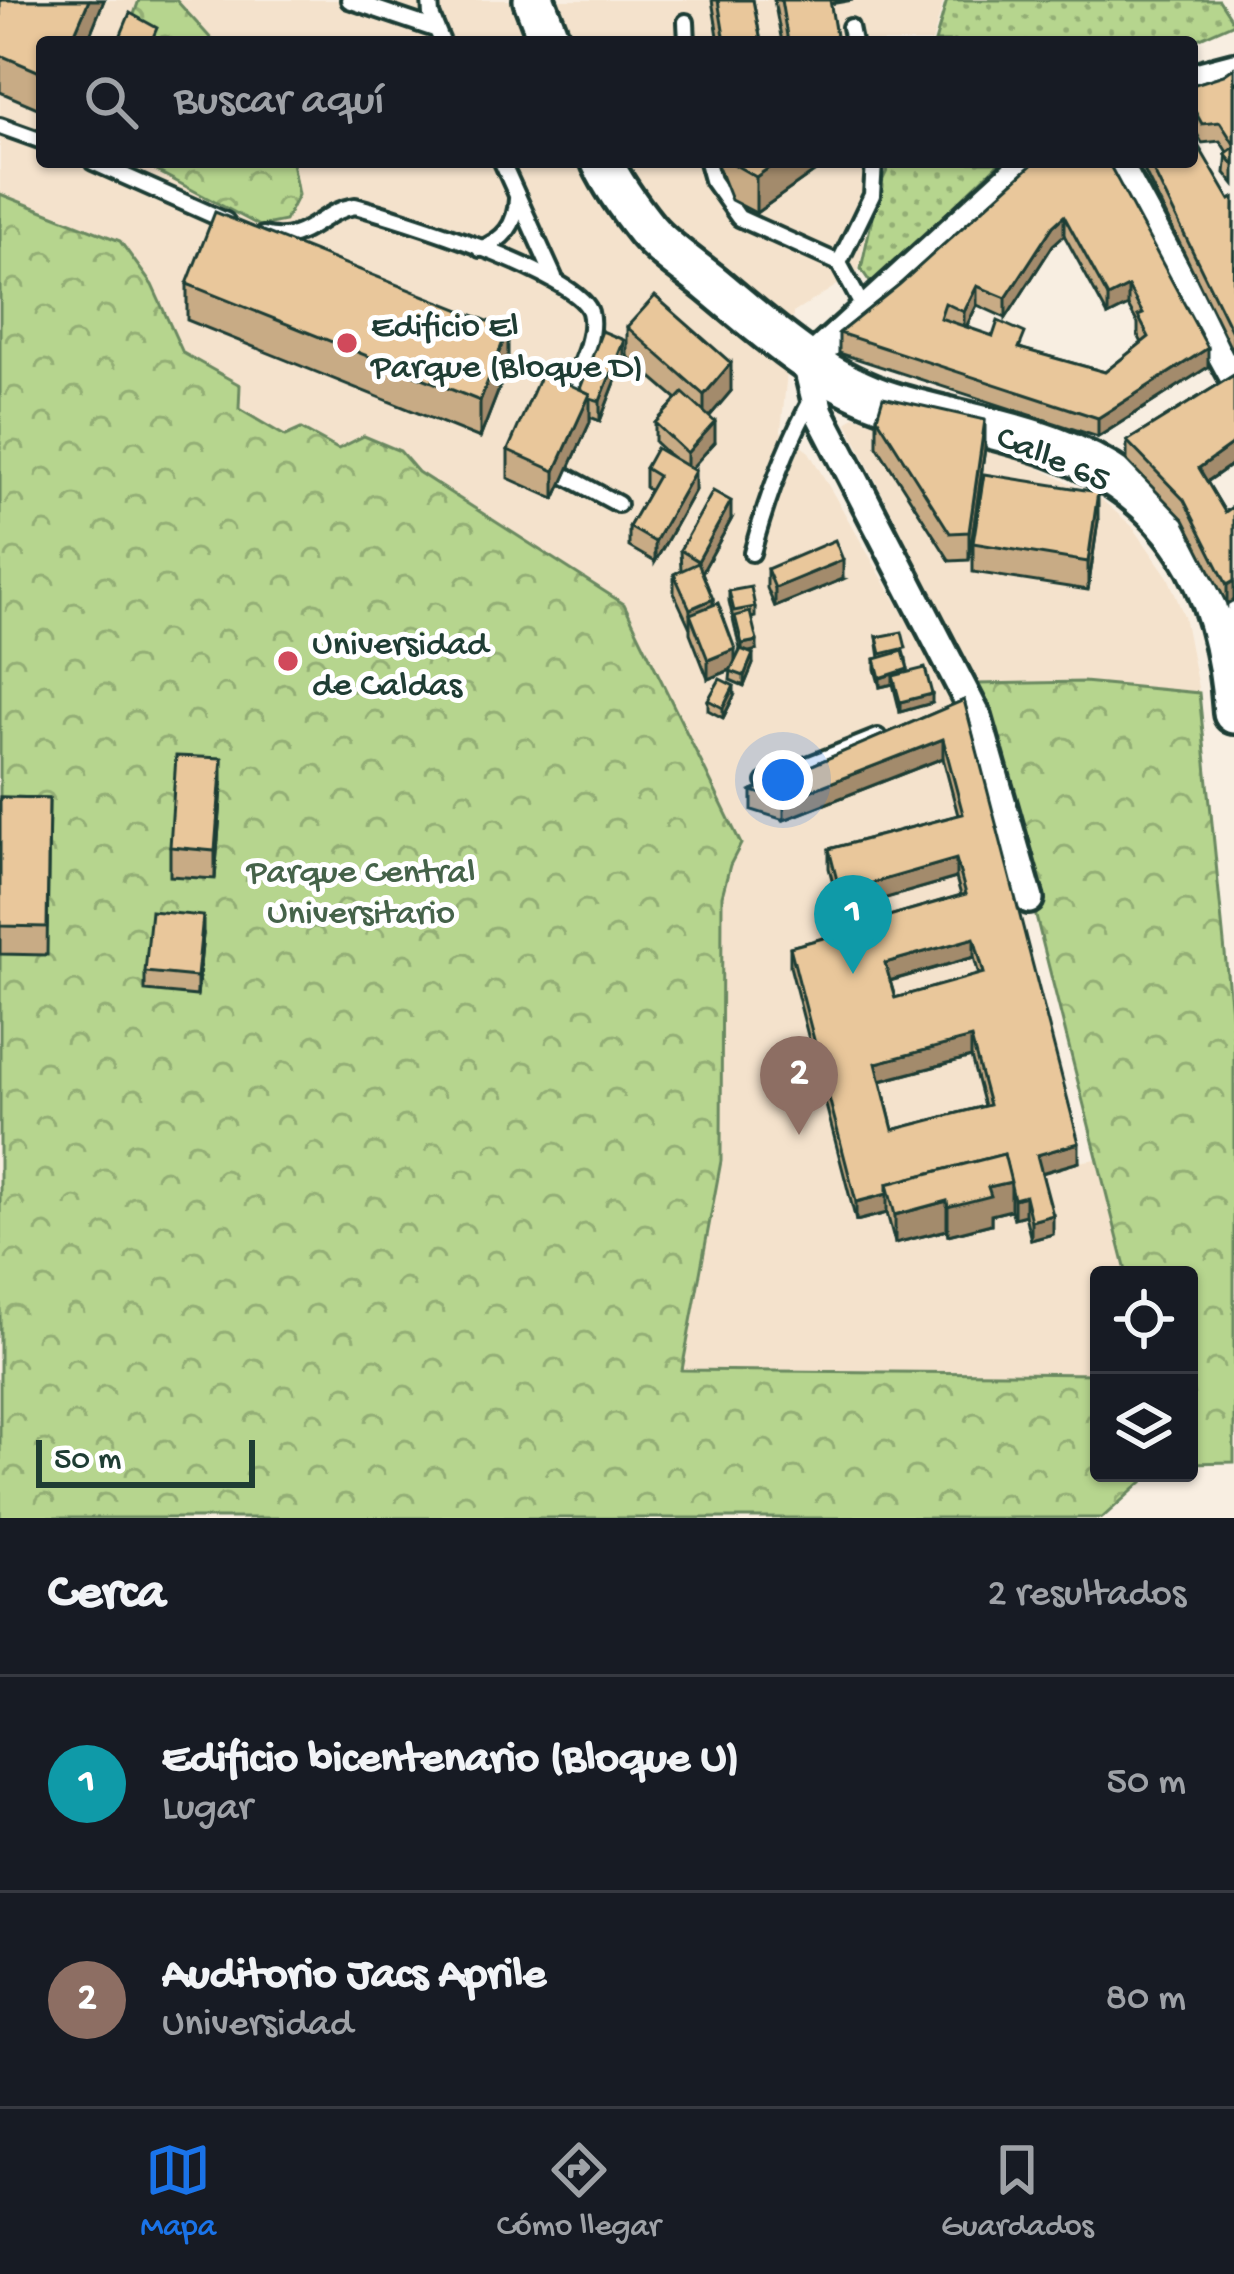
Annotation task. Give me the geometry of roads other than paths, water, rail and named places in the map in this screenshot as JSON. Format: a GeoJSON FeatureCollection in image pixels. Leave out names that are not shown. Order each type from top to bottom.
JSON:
{"type":"FeatureCollection","features":[{"type":"Feature","properties":{"kind":"main road"},"geometry":{"type":"LineString","coordinates":[[534,0],[548,36]]}},
{"type":"Feature","properties":{"kind":"main road","name":"Calle 65"},"geometry":{"type":"LineString","coordinates":[[606,168],[649,233],[810,380],[1051,446],[1117,477],[1174,530],[1229,626],[1234,713]]}},
{"type":"Feature","properties":{"kind":"street"},"geometry":{"type":"LineString","coordinates":[[1198,76],[1234,67]]}},
{"type":"Feature","properties":{"kind":"street"},"geometry":{"type":"LineString","coordinates":[[1020,168],[865,311],[810,380],[960,705],[1029,899]]}},
{"type":"Feature","properties":{"kind":"street"},"geometry":{"type":"LineString","coordinates":[[1121,168],[1234,377]]}},
{"type":"Feature","properties":{"kind":"lane"},"geometry":{"type":"LineString","coordinates":[[349,0],[438,36]]}},
{"type":"Feature","properties":{"kind":"lane"},"geometry":{"type":"LineString","coordinates":[[430,0],[438,36]]}},
{"type":"Feature","properties":{"kind":"lane"},"geometry":{"type":"LineString","coordinates":[[686,22],[687,36]]}},
{"type":"Feature","properties":{"kind":"lane"},"geometry":{"type":"LineString","coordinates":[[0,126],[36,139]]}},
{"type":"Feature","properties":{"kind":"lane"},"geometry":{"type":"LineString","coordinates":[[107,168],[233,224]]}},
{"type":"Feature","properties":{"kind":"lane"},"geometry":{"type":"LineString","coordinates":[[505,168],[554,278]]}},
{"type":"Feature","properties":{"kind":"lane"},"geometry":{"type":"LineString","coordinates":[[709,168],[740,218],[839,263],[865,311]]}},
{"type":"Feature","properties":{"kind":"lane"},"geometry":{"type":"LineString","coordinates":[[839,263],[872,195],[874,168]]}},
{"type":"Feature","properties":{"kind":"lane"},"geometry":{"type":"LineString","coordinates":[[480,249],[511,227],[515,190]]}},
{"type":"Feature","properties":{"kind":"lane"},"geometry":{"type":"LineString","coordinates":[[253,232],[292,237],[312,230],[340,208],[355,206],[554,278],[585,301],[591,322],[562,410]]}},
{"type":"Feature","properties":{"kind":"lane"},"geometry":{"type":"LineString","coordinates":[[752,553],[810,380]]}},
{"type":"Feature","properties":{"kind":"lane"},"geometry":{"type":"LineString","coordinates":[[566,476],[617,504]]}},
{"type":"Feature","properties":{"kind":"lane"},"geometry":{"type":"LineString","coordinates":[[765,782],[888,733]]}},
{"type":"Feature","properties":{"kind":"place","name":"Edificio El Parque (Bloque D)"},"geometry":{"type":"Point","coordinates":[347,343]}},
{"type":"Feature","properties":{"kind":"place","name":"Universidad de Caldas"},"geometry":{"type":"Point","coordinates":[288,661]}},
{"type":"Feature","properties":{"kind":"place","name":"Edificio bicentenario (Bloque U)"},"geometry":{"type":"Point","coordinates":[853,974]}},
{"type":"Feature","properties":{"kind":"place","name":"Auditorio Jacs Aprile"},"geometry":{"type":"Point","coordinates":[799,1135]}},
{"type":"Feature","properties":{"kind":"park label","name":"Parque Central Universitario"},"geometry":{"type":"Point","coordinates":[361,888]}}]}
